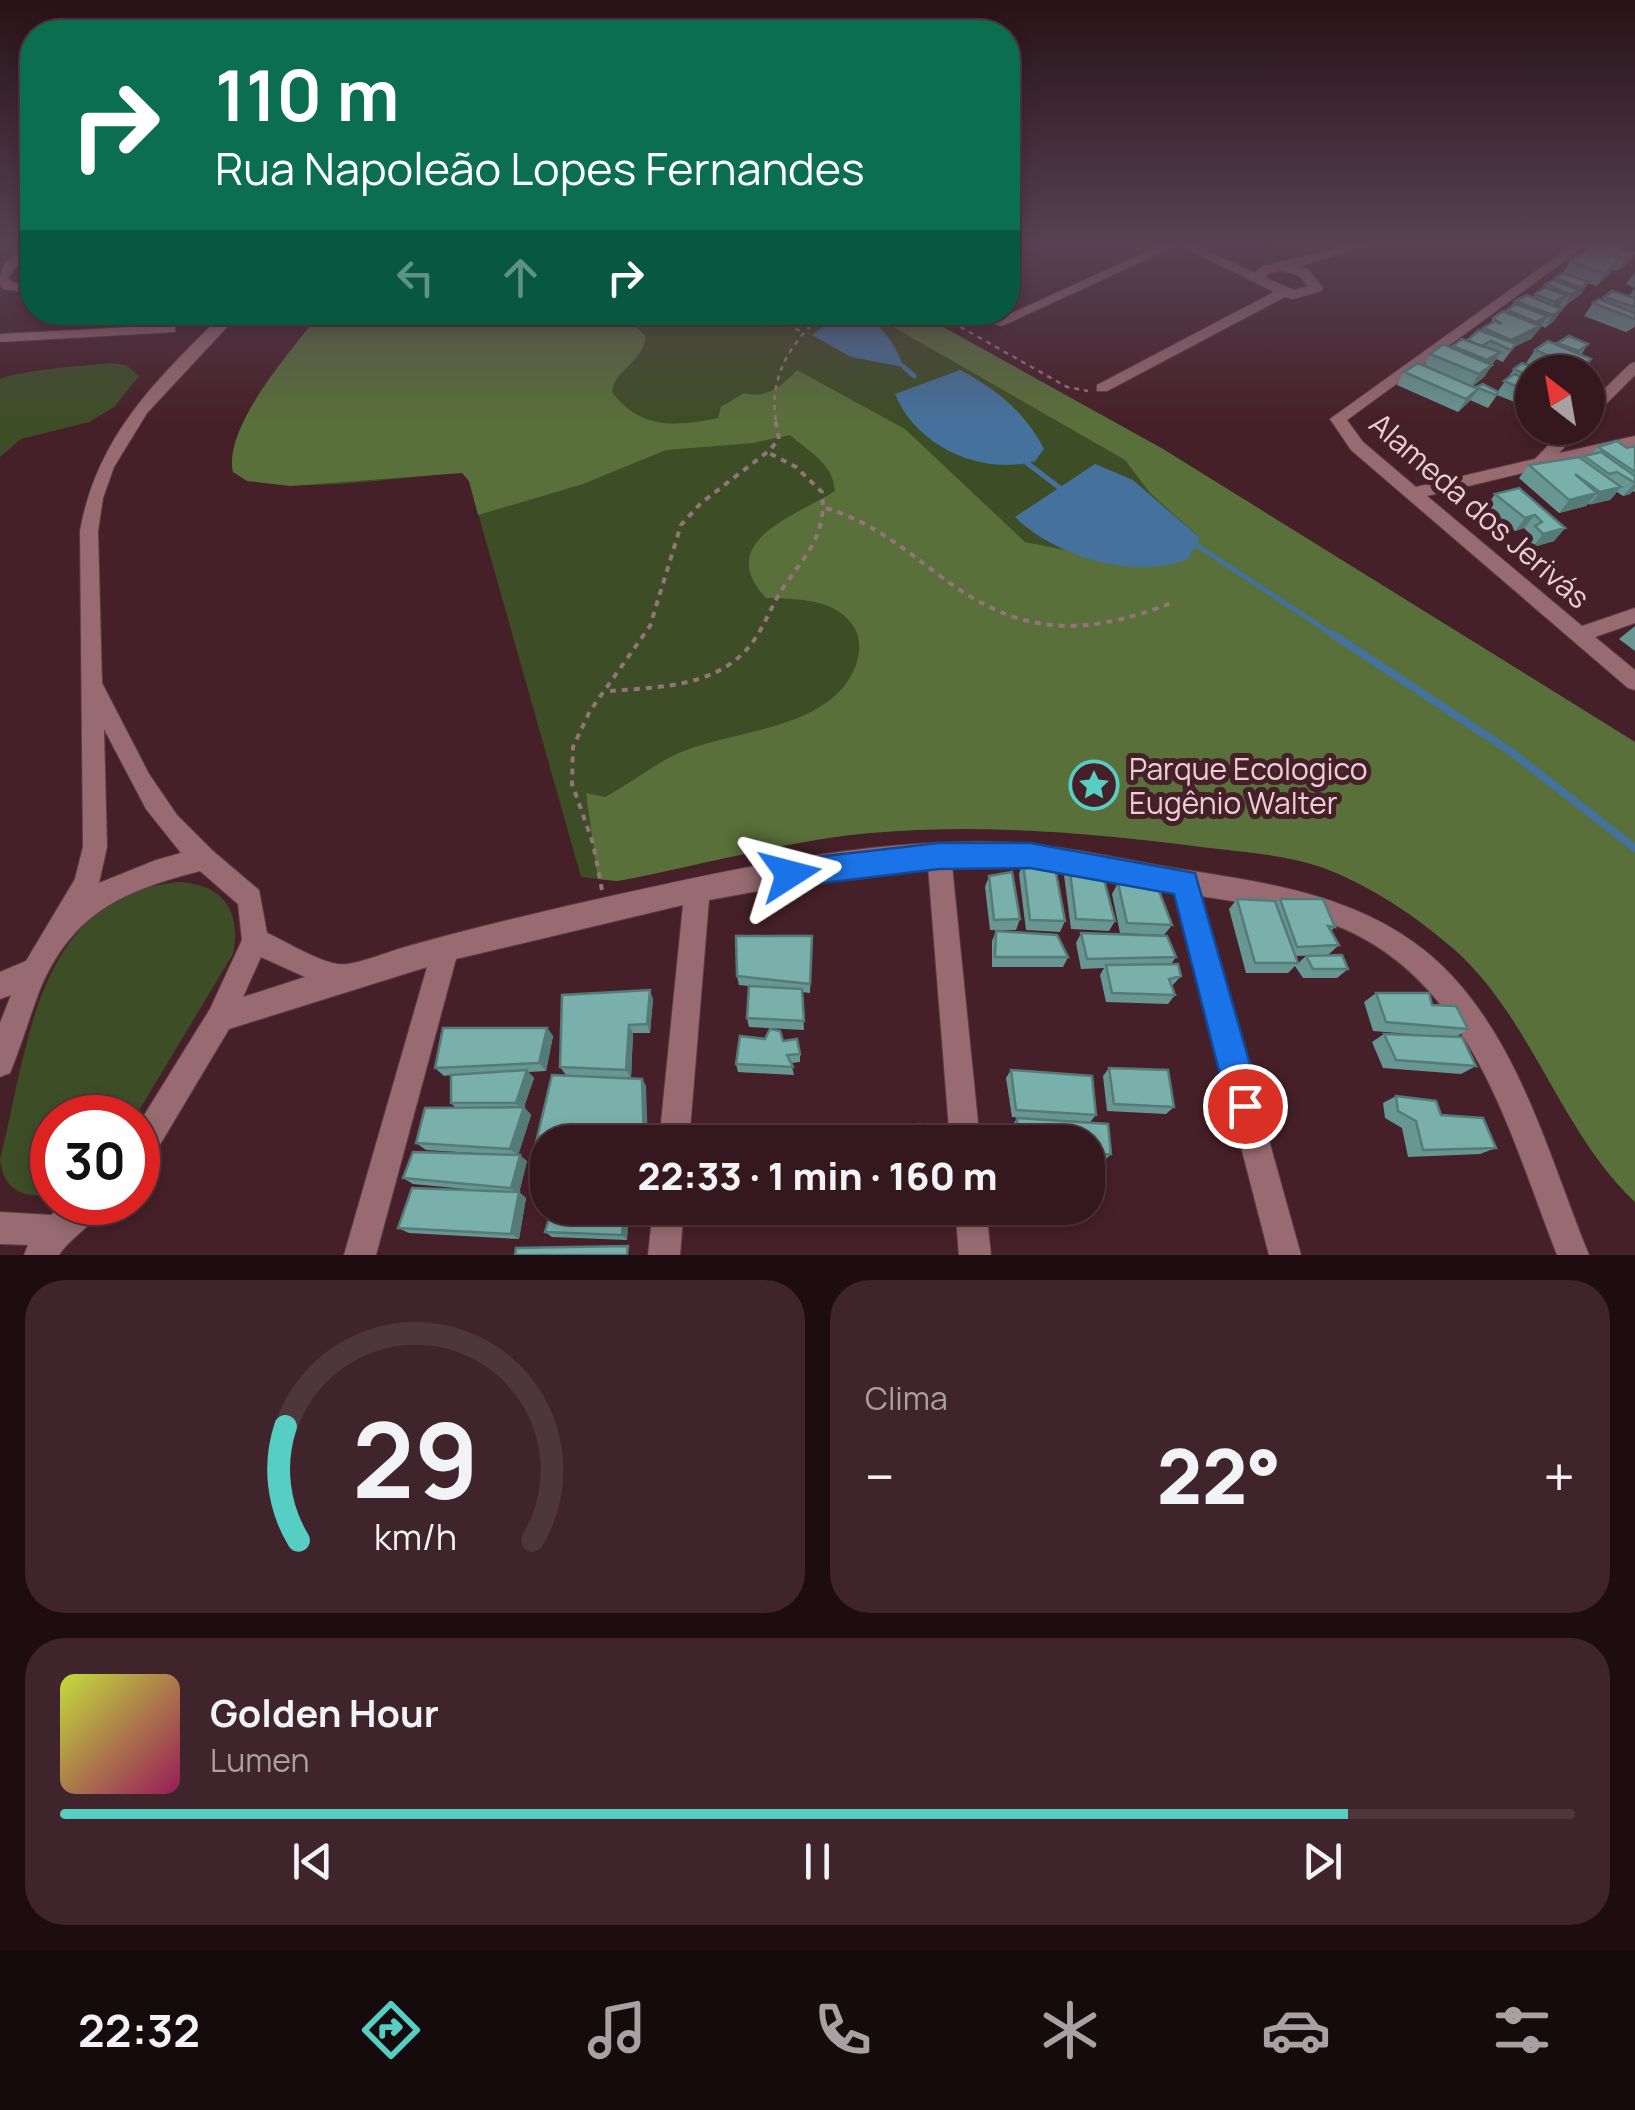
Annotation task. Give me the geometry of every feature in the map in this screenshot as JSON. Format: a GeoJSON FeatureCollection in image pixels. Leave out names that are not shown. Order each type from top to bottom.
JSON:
{"type":"FeatureCollection","features":[{"type":"Feature","properties":{"kind":"street"},"geometry":{"type":"LineString","coordinates":[[1102,388],[1260,305]]}},
{"type":"Feature","properties":{"kind":"street","name":"Alameda dos Jerivás"},"geometry":{"type":"LineString","coordinates":[[1497,305],[1338,419],[1357,446],[1635,682]]}},
{"type":"Feature","properties":{"kind":"street"},"geometry":{"type":"LineString","coordinates":[[0,1064],[30,973],[87,882],[96,847],[89,532],[94,499],[144,402],[221,325]]}},
{"type":"Feature","properties":{"kind":"street"},"geometry":{"type":"LineString","coordinates":[[0,338],[170,329]]}},
{"type":"Feature","properties":{"kind":"street"},"geometry":{"type":"LineString","coordinates":[[1605,397],[1635,368]]}},
{"type":"Feature","properties":{"kind":"street"},"geometry":{"type":"LineString","coordinates":[[1605,434],[1632,441]]}},
{"type":"Feature","properties":{"kind":"street"},"geometry":{"type":"LineString","coordinates":[[1414,493],[1632,441]]}},
{"type":"Feature","properties":{"kind":"street"},"geometry":{"type":"LineString","coordinates":[[1540,464],[1558,445]]}},
{"type":"Feature","properties":{"kind":"street"},"geometry":{"type":"LineString","coordinates":[[1578,635],[1635,615]]}},
{"type":"Feature","properties":{"kind":"street"},"geometry":{"type":"LineString","coordinates":[[92,679],[137,779],[184,842],[250,898],[255,941],[220,1019],[160,1116]]}},
{"type":"Feature","properties":{"kind":"street"},"geometry":{"type":"LineString","coordinates":[[220,1019],[336,977],[605,909],[822,868],[939,856],[1030,855],[1308,901],[1358,922],[1406,954],[1442,986],[1474,1026],[1574,1255]]}},
{"type":"Feature","properties":{"kind":"street"},"geometry":{"type":"LineString","coordinates":[[939,856],[963,1125]]}},
{"type":"Feature","properties":{"kind":"street"},"geometry":{"type":"LineString","coordinates":[[67,918],[108,889],[145,871],[204,859]]}},
{"type":"Feature","properties":{"kind":"street"},"geometry":{"type":"LineString","coordinates":[[1185,882],[1285,1255]]}},
{"type":"Feature","properties":{"kind":"street"},"geometry":{"type":"LineString","coordinates":[[676,1125],[697,891]]}},
{"type":"Feature","properties":{"kind":"street"},"geometry":{"type":"LineString","coordinates":[[255,941],[336,977]]}},
{"type":"Feature","properties":{"kind":"street"},"geometry":{"type":"LineString","coordinates":[[360,1255],[444,950]]}},
{"type":"Feature","properties":{"kind":"street"},"geometry":{"type":"LineString","coordinates":[[0,986],[30,973]]}},
{"type":"Feature","properties":{"kind":"street"},"geometry":{"type":"LineString","coordinates":[[0,1228],[48,1243],[67,1225]]}},
{"type":"Feature","properties":{"kind":"street"},"geometry":{"type":"LineString","coordinates":[[664,1255],[667,1225]]}},
{"type":"Feature","properties":{"kind":"street"},"geometry":{"type":"LineString","coordinates":[[972,1225],[975,1255]]}},
{"type":"Feature","properties":{"kind":"path"},"geometry":{"type":"LineString","coordinates":[[786,325],[800,332]]}},
{"type":"Feature","properties":{"kind":"path"},"geometry":{"type":"LineString","coordinates":[[605,909],[591,837],[571,786],[570,760],[576,735],[660,606],[677,531],[719,488],[769,452],[778,440],[772,394],[800,332],[809,325]]}},
{"type":"Feature","properties":{"kind":"path"},"geometry":{"type":"LineString","coordinates":[[957,325],[1067,387],[1085,392],[1102,388]]}},
{"type":"Feature","properties":{"kind":"path"},"geometry":{"type":"LineString","coordinates":[[608,691],[676,685],[730,664],[749,647],[782,589],[820,541],[826,508],[822,492],[810,479],[769,452]]}},
{"type":"Feature","properties":{"kind":"path"},"geometry":{"type":"LineString","coordinates":[[826,508],[890,532],[958,588],[1017,617],[1085,631],[1174,602]]}},
{"type":"Feature","properties":{"kind":"green space","name":"Parque Ecologico Eugênio Walter"},"geometry":{"type":"Polygon","coordinates":[[[311,325],[940,325],[1163,449],[1635,742],[1635,1202],[1586,1142],[1526,1041],[1482,978],[1455,950],[1408,914],[1375,892],[1321,867],[1262,854],[1119,838],[953,829],[839,836],[617,881],[581,877],[469,481],[462,473],[343,484],[279,484],[233,472],[239,433],[278,367],[311,325]]]}},
{"type":"Feature","properties":{"kind":"green space","name":"Parque Ecologico Eugênio Walter"},"geometry":{"type":"Polygon","coordinates":[[[311,325],[634,325],[646,337],[644,346],[618,377],[612,392],[634,413],[673,423],[718,418],[721,407],[744,393],[773,390],[797,370],[905,429],[1025,542],[1145,566],[1200,538],[1150,493],[1125,460],[890,325],[940,325],[1163,449],[1635,742],[1635,1202],[1586,1142],[1526,1041],[1482,978],[1455,950],[1408,914],[1375,892],[1321,867],[1262,854],[1119,838],[953,829],[839,836],[617,881],[598,879],[586,793],[605,797],[684,751],[809,713],[831,699],[848,681],[858,658],[859,639],[848,619],[816,602],[766,598],[752,578],[749,561],[754,546],[766,533],[835,491],[825,465],[790,435],[753,443],[666,450],[583,484],[478,515],[469,481],[462,473],[290,486],[247,481],[233,472],[233,453],[249,411],[311,325]]]}},
{"type":"Feature","properties":{"kind":"green space"},"geometry":{"type":"Polygon","coordinates":[[[110,363],[126,365],[139,376],[114,407],[89,422],[21,439],[0,457],[0,379],[110,363]]]}},
{"type":"Feature","properties":{"kind":"green space"},"geometry":{"type":"Polygon","coordinates":[[[176,882],[206,887],[231,912],[233,954],[148,1095],[30,1095],[30,1194],[24,1193],[5,1178],[0,1159],[31,1027],[66,948],[93,918],[129,895],[176,882]]]}},
{"type":"Feature","properties":{"kind":"water"},"geometry":{"type":"Polygon","coordinates":[[[826,325],[877,325],[889,338],[904,367],[851,357],[812,335],[826,325]]]}},
{"type":"Feature","properties":{"kind":"water"},"geometry":{"type":"Polygon","coordinates":[[[960,370],[997,393],[1028,424],[1044,449],[1035,461],[1015,465],[973,460],[953,453],[918,429],[895,394],[960,370]]]}},
{"type":"Feature","properties":{"kind":"water"},"geometry":{"type":"Polygon","coordinates":[[[1095,464],[1133,480],[1200,538],[1188,559],[1144,567],[1096,561],[1051,543],[1015,517],[1095,464]]]}},
{"type":"Feature","properties":{"kind":"building"},"geometry":{"type":"Polygon","coordinates":[[[1518,305],[1548,316],[1536,322],[1507,310],[1518,305]]]}},
{"type":"Feature","properties":{"kind":"building"},"geometry":{"type":"Polygon","coordinates":[[[1525,305],[1551,305],[1562,309],[1553,315],[1525,305]]]}},
{"type":"Feature","properties":{"kind":"building"},"geometry":{"type":"Polygon","coordinates":[[[1597,305],[1613,305],[1635,313],[1635,319],[1597,305]]]}},
{"type":"Feature","properties":{"kind":"building"},"geometry":{"type":"Polygon","coordinates":[[[1503,311],[1540,326],[1511,340],[1483,328],[1495,321],[1502,324],[1493,318],[1503,311]]]}},
{"type":"Feature","properties":{"kind":"building"},"geometry":{"type":"Polygon","coordinates":[[[1479,330],[1516,344],[1511,350],[1491,341],[1481,346],[1468,340],[1479,330]]]}},
{"type":"Feature","properties":{"kind":"building"},"geometry":{"type":"Polygon","coordinates":[[[1569,336],[1588,344],[1579,351],[1557,343],[1569,336]]]}},
{"type":"Feature","properties":{"kind":"building"},"geometry":{"type":"Polygon","coordinates":[[[1462,339],[1500,352],[1487,360],[1453,346],[1462,339]]]}},
{"type":"Feature","properties":{"kind":"building"},"geometry":{"type":"Polygon","coordinates":[[[1548,341],[1581,355],[1547,355],[1535,350],[1548,341]]]}},
{"type":"Feature","properties":{"kind":"building"},"geometry":{"type":"Polygon","coordinates":[[[1443,344],[1492,365],[1479,374],[1430,354],[1443,344]]]}},
{"type":"Feature","properties":{"kind":"building"},"geometry":{"type":"Polygon","coordinates":[[[1418,363],[1478,389],[1466,399],[1404,372],[1418,363]]]}},
{"type":"Feature","properties":{"kind":"building"},"geometry":{"type":"Polygon","coordinates":[[[1514,374],[1515,374],[1515,386],[1504,381],[1514,374]]]}},
{"type":"Feature","properties":{"kind":"building"},"geometry":{"type":"Polygon","coordinates":[[[1483,384],[1498,392],[1496,395],[1476,387],[1483,384]]]}},
{"type":"Feature","properties":{"kind":"building"},"geometry":{"type":"Polygon","coordinates":[[[1617,441],[1627,448],[1635,446],[1635,472],[1598,447],[1617,441]]]}},
{"type":"Feature","properties":{"kind":"building"},"geometry":{"type":"Polygon","coordinates":[[[1601,452],[1635,476],[1635,483],[1617,472],[1609,474],[1584,456],[1601,452]]]}},
{"type":"Feature","properties":{"kind":"building"},"geometry":{"type":"Polygon","coordinates":[[[1579,457],[1621,487],[1600,492],[1575,474],[1597,493],[1569,500],[1529,465],[1579,457]]]}},
{"type":"Feature","properties":{"kind":"building"},"geometry":{"type":"Polygon","coordinates":[[[1519,488],[1565,528],[1543,534],[1535,526],[1542,522],[1535,515],[1525,518],[1495,494],[1519,488]]]}},
{"type":"Feature","properties":{"kind":"building"},"geometry":{"type":"Polygon","coordinates":[[[1054,862],[1065,921],[1030,920],[1023,863],[1054,862]]]}},
{"type":"Feature","properties":{"kind":"building"},"geometry":{"type":"Polygon","coordinates":[[[1069,864],[1100,865],[1115,921],[1076,919],[1069,864]]]}},
{"type":"Feature","properties":{"kind":"building"},"geometry":{"type":"Polygon","coordinates":[[[1012,872],[1020,919],[994,920],[989,876],[1012,872]]]}},
{"type":"Feature","properties":{"kind":"building"},"geometry":{"type":"Polygon","coordinates":[[[1118,883],[1149,885],[1159,891],[1172,925],[1127,923],[1118,883]]]}},
{"type":"Feature","properties":{"kind":"building"},"geometry":{"type":"Polygon","coordinates":[[[1237,899],[1275,901],[1298,963],[1255,963],[1237,899]]]}},
{"type":"Feature","properties":{"kind":"building"},"geometry":{"type":"Polygon","coordinates":[[[1280,899],[1323,899],[1335,927],[1328,926],[1339,945],[1297,947],[1280,899]]]}},
{"type":"Feature","properties":{"kind":"building"},"geometry":{"type":"Polygon","coordinates":[[[996,931],[1057,935],[1068,957],[995,957],[996,931]]]}},
{"type":"Feature","properties":{"kind":"building"},"geometry":{"type":"Polygon","coordinates":[[[1081,933],[1167,936],[1176,957],[1087,959],[1081,933]]]}},
{"type":"Feature","properties":{"kind":"building"},"geometry":{"type":"Polygon","coordinates":[[[736,936],[812,936],[810,984],[737,976],[736,936]]]}},
{"type":"Feature","properties":{"kind":"building"},"geometry":{"type":"Polygon","coordinates":[[[1342,955],[1348,969],[1313,969],[1306,956],[1342,955]]]}},
{"type":"Feature","properties":{"kind":"building"},"geometry":{"type":"Polygon","coordinates":[[[1178,964],[1181,976],[1169,979],[1175,995],[1112,993],[1106,965],[1178,964]]]}},
{"type":"Feature","properties":{"kind":"building"},"geometry":{"type":"Polygon","coordinates":[[[749,986],[802,989],[804,1021],[747,1018],[749,986]]]}},
{"type":"Feature","properties":{"kind":"building"},"geometry":{"type":"Polygon","coordinates":[[[650,990],[647,1024],[629,1025],[626,1070],[560,1067],[562,995],[650,990]]]}},
{"type":"Feature","properties":{"kind":"building"},"geometry":{"type":"Polygon","coordinates":[[[1376,993],[1429,993],[1432,1005],[1456,1006],[1468,1029],[1386,1022],[1376,993]]]}},
{"type":"Feature","properties":{"kind":"building"},"geometry":{"type":"Polygon","coordinates":[[[443,1028],[547,1028],[539,1063],[435,1068],[443,1028]]]}},
{"type":"Feature","properties":{"kind":"building"},"geometry":{"type":"Polygon","coordinates":[[[770,1029],[780,1031],[783,1041],[797,1039],[800,1054],[787,1055],[793,1067],[736,1064],[740,1036],[765,1039],[770,1029]]]}},
{"type":"Feature","properties":{"kind":"building"},"geometry":{"type":"Polygon","coordinates":[[[1384,1034],[1462,1037],[1476,1066],[1396,1060],[1384,1034]]]}},
{"type":"Feature","properties":{"kind":"building"},"geometry":{"type":"Polygon","coordinates":[[[1109,1068],[1168,1070],[1174,1107],[1114,1104],[1109,1068]]]}},
{"type":"Feature","properties":{"kind":"building"},"geometry":{"type":"Polygon","coordinates":[[[527,1070],[516,1103],[451,1103],[451,1075],[527,1070]]]}},
{"type":"Feature","properties":{"kind":"building"},"geometry":{"type":"Polygon","coordinates":[[[1011,1070],[1092,1076],[1096,1115],[1016,1110],[1011,1070]]]}},
{"type":"Feature","properties":{"kind":"building"},"geometry":{"type":"Polygon","coordinates":[[[552,1075],[642,1079],[643,1125],[540,1125],[552,1075]]]}},
{"type":"Feature","properties":{"kind":"building"},"geometry":{"type":"Polygon","coordinates":[[[1396,1096],[1436,1101],[1441,1115],[1483,1118],[1496,1148],[1423,1150],[1416,1121],[1398,1111],[1396,1096]]]}},
{"type":"Feature","properties":{"kind":"building"},"geometry":{"type":"Polygon","coordinates":[[[524,1107],[510,1149],[416,1143],[425,1108],[524,1107]]]}},
{"type":"Feature","properties":{"kind":"building"},"geometry":{"type":"Polygon","coordinates":[[[1017,1118],[1108,1124],[1111,1154],[1105,1154],[1105,1125],[1017,1125],[1017,1118]]]}},
{"type":"Feature","properties":{"kind":"building"},"geometry":{"type":"Polygon","coordinates":[[[413,1152],[520,1155],[511,1188],[403,1178],[413,1152]]]}},
{"type":"Feature","properties":{"kind":"building"},"geometry":{"type":"Polygon","coordinates":[[[412,1188],[519,1192],[511,1234],[398,1228],[412,1188]]]}},
{"type":"Feature","properties":{"kind":"building"},"geometry":{"type":"Polygon","coordinates":[[[547,1225],[623,1225],[622,1235],[545,1232],[547,1225]]]}},
{"type":"Feature","properties":{"kind":"building"},"geometry":{"type":"Polygon","coordinates":[[[628,1246],[627,1255],[515,1255],[516,1248],[628,1246]]]}},
{"type":"Feature","properties":{"kind":"waterway"},"geometry":{"type":"LineString","coordinates":[[904,367],[914,376]]}},
{"type":"Feature","properties":{"kind":"waterway"},"geometry":{"type":"LineString","coordinates":[[1027,463],[1060,488]]}},
{"type":"Feature","properties":{"kind":"waterway"},"geometry":{"type":"LineString","coordinates":[[1198,546],[1338,638]]}},
{"type":"Feature","properties":{"kind":"waterway"},"geometry":{"type":"LineString","coordinates":[[1334,635],[1510,751],[1635,848]]}},
{"type":"Feature","properties":{"kind":"place","name":"Parque Ecologico Eugênio Walter"},"geometry":{"type":"Point","coordinates":[1094,785]}},
{"type":"Feature","properties":{"kind":"route"},"geometry":{"type":"LineString","coordinates":[[790,874],[939,856],[1030,855],[1185,882],[1245,1106]]}}]}
